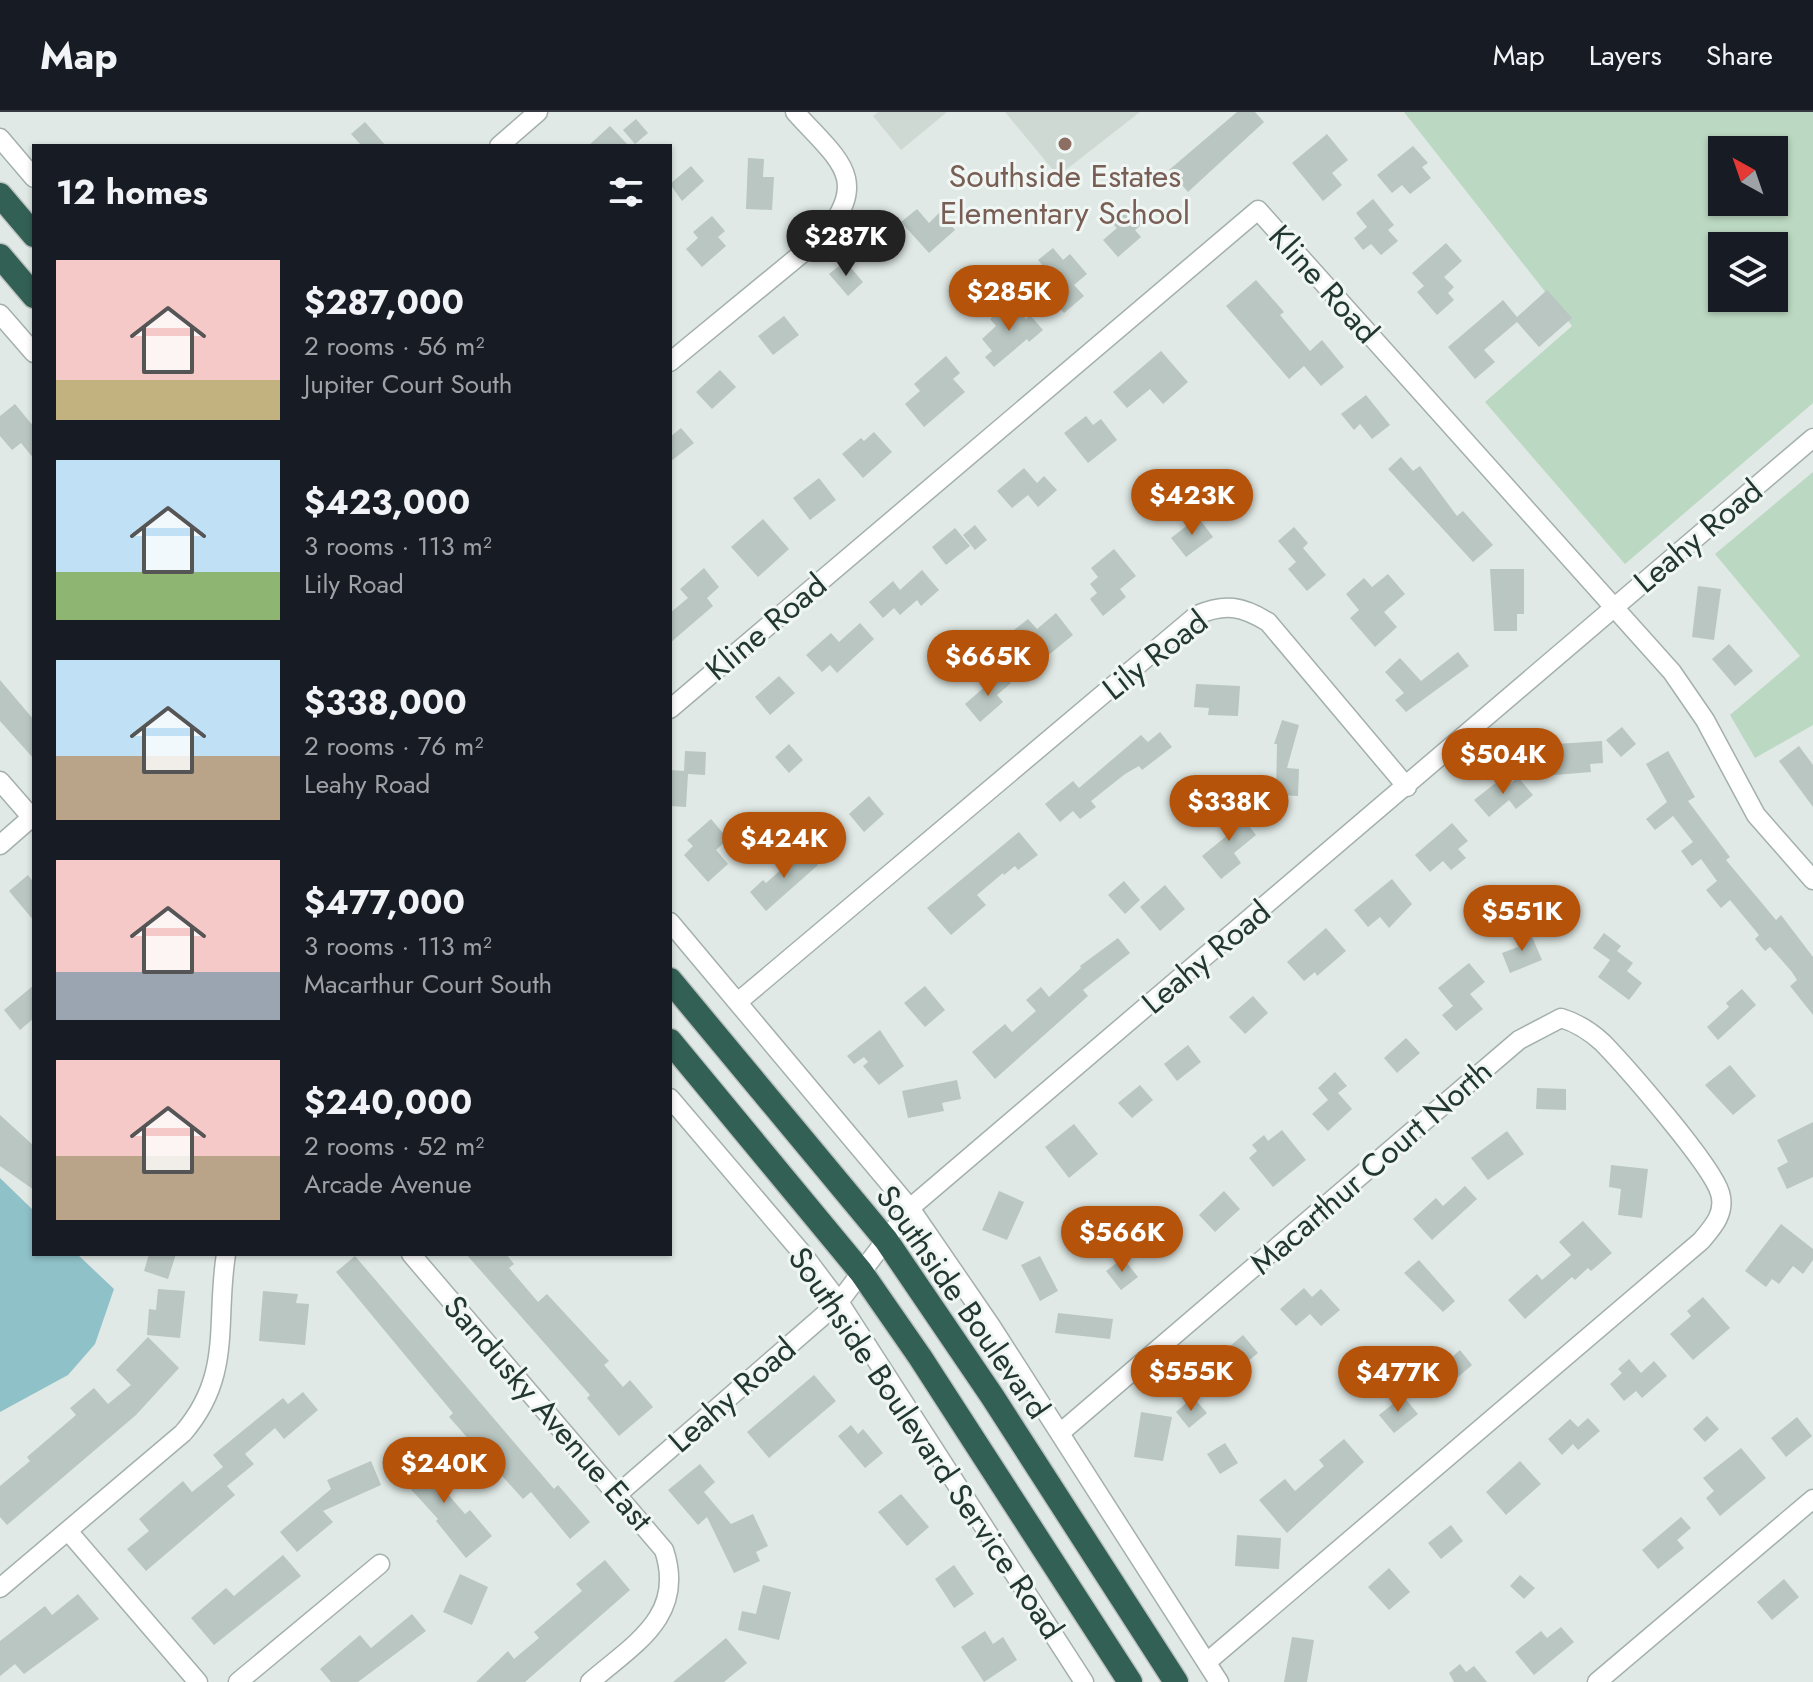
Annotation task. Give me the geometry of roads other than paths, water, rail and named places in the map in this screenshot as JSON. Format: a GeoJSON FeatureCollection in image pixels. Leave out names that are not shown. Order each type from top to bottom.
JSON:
{"type":"FeatureCollection","features":[{"type":"Feature","properties":{"kind":"highway"},"geometry":{"type":"LineString","coordinates":[[0,195],[32,233]]}},
{"type":"Feature","properties":{"kind":"highway"},"geometry":{"type":"LineString","coordinates":[[0,256],[32,294]]}},
{"type":"Feature","properties":{"kind":"highway","name":"Southside Boulevard"},"geometry":{"type":"LineString","coordinates":[[672,982],[886,1240],[992,1396],[1176,1682]]}},
{"type":"Feature","properties":{"kind":"highway","name":"Southside Boulevard"},"geometry":{"type":"LineString","coordinates":[[672,1043],[861,1272],[920,1357],[1130,1682]]}},
{"type":"Feature","properties":{"kind":"street"},"geometry":{"type":"LineString","coordinates":[[501,144],[538,112]]}},
{"type":"Feature","properties":{"kind":"street"},"geometry":{"type":"LineString","coordinates":[[672,360],[822,237],[839,218],[849,198],[842,165],[795,112]]}},
{"type":"Feature","properties":{"kind":"street"},"geometry":{"type":"LineString","coordinates":[[0,138],[32,176]]}},
{"type":"Feature","properties":{"kind":"street","name":"Kline Road"},"geometry":{"type":"LineString","coordinates":[[672,707],[1258,210],[1672,672],[1705,720],[1713,741],[1756,815],[1813,880]]}},
{"type":"Feature","properties":{"kind":"street"},"geometry":{"type":"LineString","coordinates":[[0,314],[32,351]]}},
{"type":"Feature","properties":{"kind":"street","name":"Leahy Road"},"geometry":{"type":"LineString","coordinates":[[618,1494],[839,1302],[910,1208],[1813,438]]}},
{"type":"Feature","properties":{"kind":"street","name":"Lily Road"},"geometry":{"type":"LineString","coordinates":[[739,1001],[1197,615],[1210,609],[1228,606],[1246,608],[1268,622],[1407,787]]}},
{"type":"Feature","properties":{"kind":"street"},"geometry":{"type":"LineString","coordinates":[[0,781],[32,818]]}},
{"type":"Feature","properties":{"kind":"street"},"geometry":{"type":"LineString","coordinates":[[0,845],[32,820]]}},
{"type":"Feature","properties":{"kind":"street"},"geometry":{"type":"LineString","coordinates":[[672,924],[910,1208],[1060,1433],[1219,1682]]}},
{"type":"Feature","properties":{"kind":"street","name":"Macarthur Court North"},"geometry":{"type":"LineString","coordinates":[[1060,1433],[1519,1040],[1561,1018],[1580,1024],[1602,1042],[1679,1134],[1721,1194],[1719,1221],[1701,1241],[1207,1662]]}},
{"type":"Feature","properties":{"kind":"street","name":"Southside Boulevard Service Road"},"geometry":{"type":"LineString","coordinates":[[672,1100],[802,1253],[839,1302],[1084,1682]]}},
{"type":"Feature","properties":{"kind":"street"},"geometry":{"type":"LineString","coordinates":[[0,1588],[183,1433],[206,1404],[217,1369],[226,1256]]}},
{"type":"Feature","properties":{"kind":"street","name":"Sandusky Avenue East"},"geometry":{"type":"LineString","coordinates":[[413,1256],[664,1550],[670,1579],[659,1619],[590,1682]]}},
{"type":"Feature","properties":{"kind":"street"},"geometry":{"type":"LineString","coordinates":[[1597,1682],[1813,1499]]}},
{"type":"Feature","properties":{"kind":"street"},"geometry":{"type":"LineString","coordinates":[[68,1531],[198,1682]]}},
{"type":"Feature","properties":{"kind":"street"},"geometry":{"type":"LineString","coordinates":[[238,1682],[380,1564]]}},
{"type":"Feature","properties":{"kind":"water"},"geometry":{"type":"Polygon","coordinates":[[[0,1178],[32,1209],[32,1256],[79,1256],[114,1289],[95,1344],[68,1375],[0,1412],[0,1178]]]}},
{"type":"Feature","properties":{"kind":"place","name":"Southside Estates Elementary School"},"geometry":{"type":"Point","coordinates":[1065,144]}}]}
